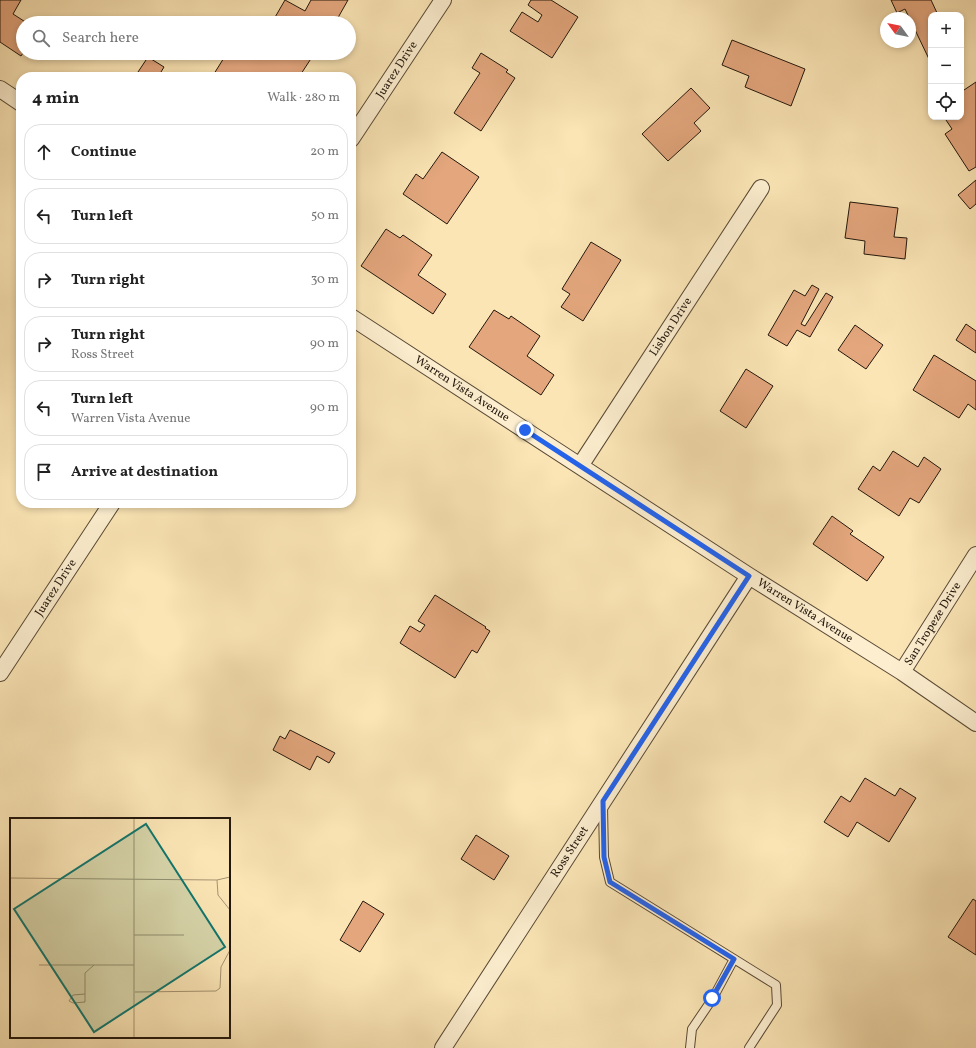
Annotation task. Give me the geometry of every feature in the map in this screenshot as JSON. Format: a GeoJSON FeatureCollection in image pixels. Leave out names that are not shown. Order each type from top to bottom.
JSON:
{"type":"FeatureCollection","features":[{"type":"Feature","properties":{"kind":"street","name":"Juarez Drive"},"geometry":{"type":"LineString","coordinates":[[356,131],[443,0]]}},
{"type":"Feature","properties":{"kind":"street"},"geometry":{"type":"LineString","coordinates":[[0,90],[16,100]]}},
{"type":"Feature","properties":{"kind":"street","name":"Lisbon Drive"},"geometry":{"type":"LineString","coordinates":[[580,466],[761,188]]}},
{"type":"Feature","properties":{"kind":"street","name":"Warren Vista Avenue"},"geometry":{"type":"LineString","coordinates":[[356,320],[749,576],[902,672],[976,722]]}},
{"type":"Feature","properties":{"kind":"street","name":"Juarez Drive"},"geometry":{"type":"LineString","coordinates":[[0,673],[109,508]]}},
{"type":"Feature","properties":{"kind":"street","name":"San Tropeze Drive"},"geometry":{"type":"LineString","coordinates":[[902,672],[976,555]]}},
{"type":"Feature","properties":{"kind":"street","name":"Ross Street"},"geometry":{"type":"LineString","coordinates":[[443,1048],[749,576]]}},
{"type":"Feature","properties":{"kind":"lane"},"geometry":{"type":"LineString","coordinates":[[603,801],[604,857],[610,882],[776,985],[777,1004],[749,1048]]}},
{"type":"Feature","properties":{"kind":"lane"},"geometry":{"type":"LineString","coordinates":[[690,1048],[692,1029],[712,998],[734,959]]}},
{"type":"Feature","properties":{"kind":"building"},"geometry":{"type":"Polygon","coordinates":[[[0,0],[21,0],[13,14],[16,16],[16,53],[0,42],[0,0]]]}},
{"type":"Feature","properties":{"kind":"building"},"geometry":{"type":"Polygon","coordinates":[[[285,0],[305,11],[311,0],[348,0],[339,16],[276,16],[285,0]]]}},
{"type":"Feature","properties":{"kind":"building"},"geometry":{"type":"Polygon","coordinates":[[[531,0],[551,0],[578,17],[552,58],[510,31],[522,12],[538,22],[542,15],[528,5],[531,0]]]}},
{"type":"Feature","properties":{"kind":"building"},"geometry":{"type":"Polygon","coordinates":[[[891,0],[931,0],[937,12],[928,12],[928,57],[916,32],[916,12],[906,12],[905,9],[897,12],[891,0]]]}},
{"type":"Feature","properties":{"kind":"building"},"geometry":{"type":"Polygon","coordinates":[[[732,40],[805,69],[791,106],[745,87],[749,76],[722,65],[732,40]]]}},
{"type":"Feature","properties":{"kind":"building"},"geometry":{"type":"Polygon","coordinates":[[[481,53],[508,70],[506,72],[515,78],[481,131],[454,113],[480,73],[472,68],[481,53]]]}},
{"type":"Feature","properties":{"kind":"building"},"geometry":{"type":"Polygon","coordinates":[[[146,60],[153,60],[164,67],[161,72],[138,72],[146,60]]]}},
{"type":"Feature","properties":{"kind":"building"},"geometry":{"type":"Polygon","coordinates":[[[223,60],[310,60],[302,72],[215,72],[223,60]]]}},
{"type":"Feature","properties":{"kind":"building"},"geometry":{"type":"Polygon","coordinates":[[[976,82],[976,167],[969,171],[945,134],[952,129],[946,120],[964,120],[964,90],[976,82]]]}},
{"type":"Feature","properties":{"kind":"building"},"geometry":{"type":"Polygon","coordinates":[[[691,88],[710,108],[694,123],[701,131],[668,161],[642,134],[691,88]]]}},
{"type":"Feature","properties":{"kind":"building"},"geometry":{"type":"Polygon","coordinates":[[[442,152],[479,177],[447,224],[403,194],[416,174],[423,179],[442,152]]]}},
{"type":"Feature","properties":{"kind":"building"},"geometry":{"type":"Polygon","coordinates":[[[976,180],[976,204],[970,209],[958,195],[976,180]]]}},
{"type":"Feature","properties":{"kind":"building"},"geometry":{"type":"Polygon","coordinates":[[[850,202],[898,208],[894,237],[907,238],[905,259],[864,254],[865,241],[845,238],[850,202]]]}},
{"type":"Feature","properties":{"kind":"building"},"geometry":{"type":"Polygon","coordinates":[[[386,229],[400,238],[403,235],[432,255],[418,275],[446,294],[433,314],[361,266],[386,229]]]}},
{"type":"Feature","properties":{"kind":"building"},"geometry":{"type":"Polygon","coordinates":[[[591,242],[621,260],[583,321],[561,307],[570,294],[562,289],[591,242]]]}},
{"type":"Feature","properties":{"kind":"building"},"geometry":{"type":"Polygon","coordinates":[[[812,285],[819,289],[801,324],[805,326],[826,293],[833,297],[810,337],[797,330],[787,346],[768,335],[794,290],[805,296],[812,285]]]}},
{"type":"Feature","properties":{"kind":"building"},"geometry":{"type":"Polygon","coordinates":[[[494,310],[509,319],[511,316],[540,336],[527,356],[554,375],[541,395],[469,347],[494,310]]]}},
{"type":"Feature","properties":{"kind":"building"},"geometry":{"type":"Polygon","coordinates":[[[966,324],[976,331],[976,353],[956,340],[966,324]]]}},
{"type":"Feature","properties":{"kind":"building"},"geometry":{"type":"Polygon","coordinates":[[[855,325],[883,345],[866,369],[838,350],[855,325]]]}},
{"type":"Feature","properties":{"kind":"building"},"geometry":{"type":"Polygon","coordinates":[[[934,355],[976,381],[976,410],[968,404],[959,418],[913,390],[934,355]]]}},
{"type":"Feature","properties":{"kind":"building"},"geometry":{"type":"Polygon","coordinates":[[[746,369],[773,386],[746,428],[720,411],[746,369]]]}},
{"type":"Feature","properties":{"kind":"building"},"geometry":{"type":"Polygon","coordinates":[[[893,451],[918,467],[924,457],[941,469],[919,503],[910,498],[899,516],[858,489],[873,466],[880,471],[893,451]]]}},
{"type":"Feature","properties":{"kind":"building"},"geometry":{"type":"Polygon","coordinates":[[[832,516],[853,531],[850,534],[884,557],[867,581],[813,544],[832,516]]]}},
{"type":"Feature","properties":{"kind":"building"},"geometry":{"type":"Polygon","coordinates":[[[435,595],[490,631],[477,653],[472,650],[455,678],[400,643],[410,626],[420,632],[425,625],[418,621],[435,595]]]}},
{"type":"Feature","properties":{"kind":"building"},"geometry":{"type":"Polygon","coordinates":[[[290,730],[335,753],[329,763],[317,756],[310,770],[273,750],[280,736],[285,739],[290,730]]]}},
{"type":"Feature","properties":{"kind":"building"},"geometry":{"type":"Polygon","coordinates":[[[865,778],[895,796],[900,788],[916,798],[889,842],[857,822],[848,837],[824,822],[841,796],[850,802],[865,778]]]}},
{"type":"Feature","properties":{"kind":"building"},"geometry":{"type":"Polygon","coordinates":[[[476,835],[509,856],[494,880],[461,859],[476,835]]]}},
{"type":"Feature","properties":{"kind":"building"},"geometry":{"type":"Polygon","coordinates":[[[973,899],[976,901],[976,955],[948,937],[973,899]]]}},
{"type":"Feature","properties":{"kind":"building"},"geometry":{"type":"Polygon","coordinates":[[[363,901],[384,914],[360,952],[340,940],[363,901]]]}},
{"type":"Feature","properties":{"kind":"route"},"geometry":{"type":"LineString","coordinates":[[525,430],[749,576],[603,801],[604,857],[610,882],[646,906],[734,959],[712,998]]}}]}
